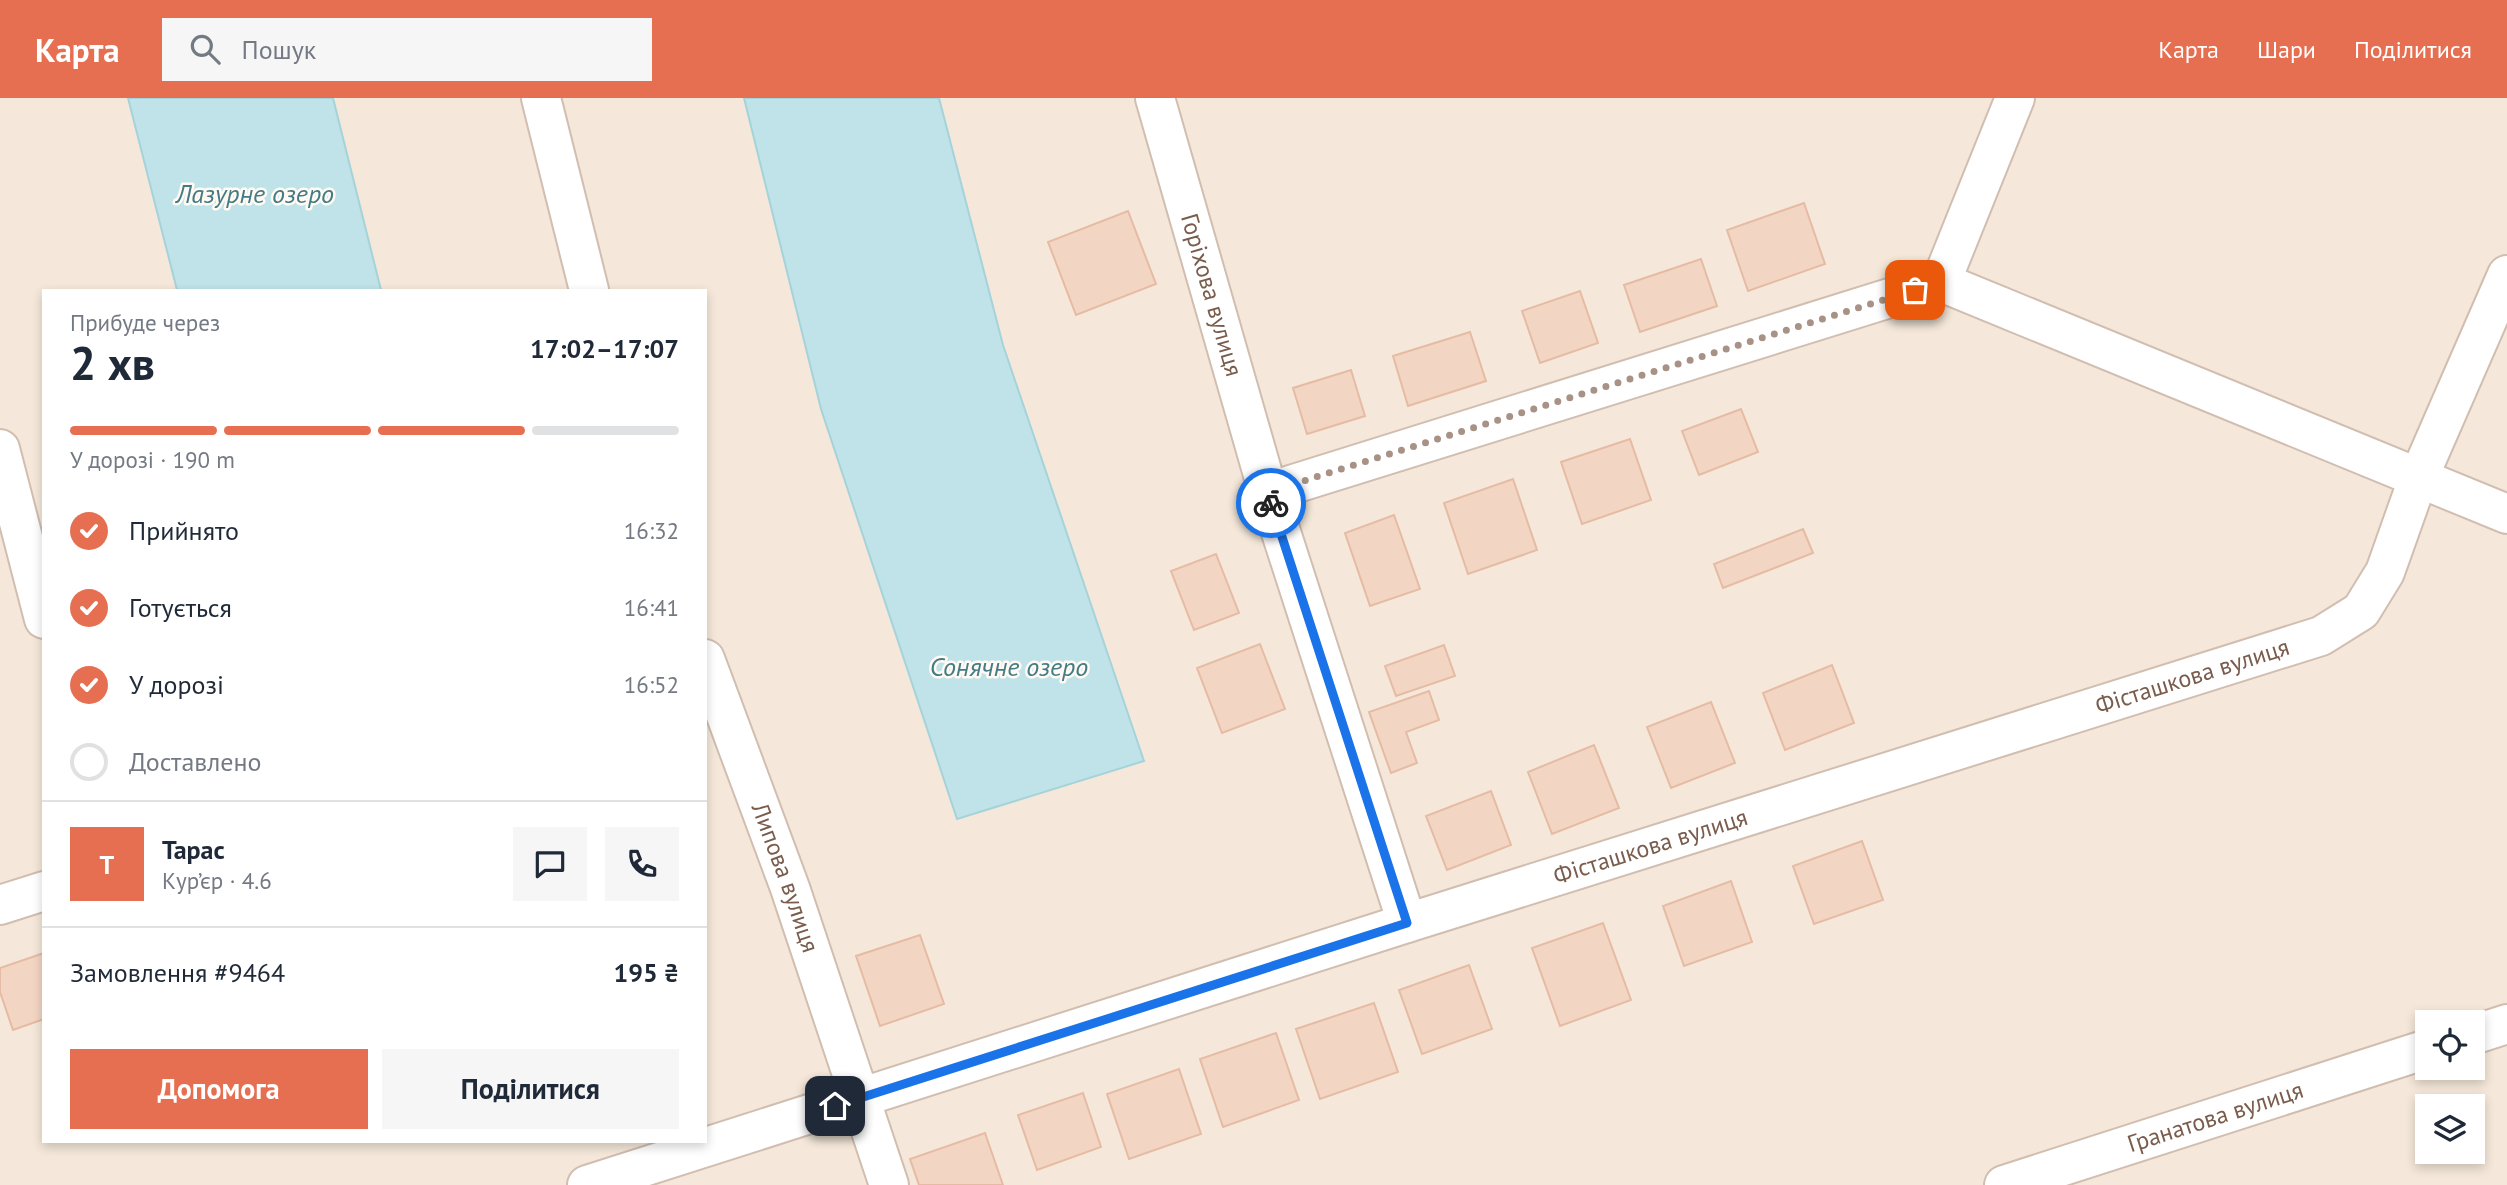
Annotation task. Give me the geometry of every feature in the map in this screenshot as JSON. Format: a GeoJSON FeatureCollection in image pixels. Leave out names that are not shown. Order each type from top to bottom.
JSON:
{"type":"FeatureCollection","features":[{"type":"Feature","properties":{"kind":"street"},"geometry":{"type":"LineString","coordinates":[[541,98],[589,289]]}},
{"type":"Feature","properties":{"kind":"street","name":"Горіхова вулиця"},"geometry":{"type":"LineString","coordinates":[[1155,98],[1268,492],[1407,923]]}},
{"type":"Feature","properties":{"kind":"street"},"geometry":{"type":"LineString","coordinates":[[1941,282],[2015,98]]}},
{"type":"Feature","properties":{"kind":"street","name":"Фісташкова вулиця"},"geometry":{"type":"LineString","coordinates":[[587,1185],[1407,923],[2321,636],[2361,611],[2385,572],[2418,480],[2507,275]]}},
{"type":"Feature","properties":{"kind":"street"},"geometry":{"type":"LineString","coordinates":[[1268,492],[1941,282],[2418,480],[2507,514]]}},
{"type":"Feature","properties":{"kind":"street"},"geometry":{"type":"LineString","coordinates":[[0,449],[42,611]]}},
{"type":"Feature","properties":{"kind":"street","name":"Липова вулиця"},"geometry":{"type":"LineString","coordinates":[[708,673],[790,888],[889,1185]]}},
{"type":"Feature","properties":{"kind":"street"},"geometry":{"type":"LineString","coordinates":[[0,905],[42,892]]}},
{"type":"Feature","properties":{"kind":"street"},"geometry":{"type":"LineString","coordinates":[[2485,1031],[2507,1024]]}},
{"type":"Feature","properties":{"kind":"street","name":"Гранатова вулиця"},"geometry":{"type":"LineString","coordinates":[[2004,1185],[2415,1053]]}},
{"type":"Feature","properties":{"kind":"shaded area"},"geometry":{"type":"Polygon","coordinates":[[[0,98],[2507,98],[2507,1185],[0,1185],[0,98]]]}},
{"type":"Feature","properties":{"kind":"water","name":"Лазурне озеро"},"geometry":{"type":"Polygon","coordinates":[[[128,98],[333,98],[381,289],[177,289],[128,98]]]}},
{"type":"Feature","properties":{"kind":"water","name":"Сонячне озеро"},"geometry":{"type":"Polygon","coordinates":[[[744,98],[939,98],[1003,345],[1144,761],[957,819],[821,409],[744,98]]]}},
{"type":"Feature","properties":{"kind":"building"},"geometry":{"type":"Polygon","coordinates":[[[1804,203],[1825,264],[1748,291],[1727,230],[1804,203]]]}},
{"type":"Feature","properties":{"kind":"building"},"geometry":{"type":"Polygon","coordinates":[[[1128,211],[1156,284],[1076,315],[1048,242],[1128,211]]]}},
{"type":"Feature","properties":{"kind":"building"},"geometry":{"type":"Polygon","coordinates":[[[1701,259],[1717,306],[1640,332],[1624,285],[1701,259]]]}},
{"type":"Feature","properties":{"kind":"building"},"geometry":{"type":"Polygon","coordinates":[[[1580,291],[1598,343],[1540,363],[1522,311],[1580,291]]]}},
{"type":"Feature","properties":{"kind":"building"},"geometry":{"type":"Polygon","coordinates":[[[1470,332],[1486,381],[1408,406],[1393,356],[1470,332]]]}},
{"type":"Feature","properties":{"kind":"building"},"geometry":{"type":"Polygon","coordinates":[[[1351,370],[1365,416],[1307,434],[1293,388],[1351,370]]]}},
{"type":"Feature","properties":{"kind":"building"},"geometry":{"type":"Polygon","coordinates":[[[1741,409],[1758,452],[1699,475],[1682,431],[1741,409]]]}},
{"type":"Feature","properties":{"kind":"building"},"geometry":{"type":"Polygon","coordinates":[[[1630,439],[1651,500],[1582,524],[1561,462],[1630,439]]]}},
{"type":"Feature","properties":{"kind":"building"},"geometry":{"type":"Polygon","coordinates":[[[1513,479],[1537,550],[1468,574],[1444,503],[1513,479]]]}},
{"type":"Feature","properties":{"kind":"building"},"geometry":{"type":"Polygon","coordinates":[[[1394,515],[1420,589],[1370,606],[1345,533],[1394,515]]]}},
{"type":"Feature","properties":{"kind":"building"},"geometry":{"type":"Polygon","coordinates":[[[1803,529],[1813,553],[1723,588],[1714,564],[1803,529]]]}},
{"type":"Feature","properties":{"kind":"building"},"geometry":{"type":"Polygon","coordinates":[[[1216,554],[1239,613],[1194,630],[1171,571],[1216,554]]]}},
{"type":"Feature","properties":{"kind":"building"},"geometry":{"type":"Polygon","coordinates":[[[1260,644],[1285,709],[1222,733],[1197,668],[1260,644]]]}},
{"type":"Feature","properties":{"kind":"building"},"geometry":{"type":"Polygon","coordinates":[[[1444,645],[1455,676],[1396,696],[1385,666],[1444,645]]]}},
{"type":"Feature","properties":{"kind":"building"},"geometry":{"type":"Polygon","coordinates":[[[1832,665],[1854,723],[1785,750],[1763,693],[1832,665]]]}},
{"type":"Feature","properties":{"kind":"building"},"geometry":{"type":"Polygon","coordinates":[[[1429,691],[1439,720],[1406,732],[1417,763],[1391,773],[1369,712],[1429,691]]]}},
{"type":"Feature","properties":{"kind":"building"},"geometry":{"type":"Polygon","coordinates":[[[1711,702],[1735,763],[1671,788],[1647,727],[1711,702]]]}},
{"type":"Feature","properties":{"kind":"building"},"geometry":{"type":"Polygon","coordinates":[[[1594,745],[1619,808],[1552,834],[1528,772],[1594,745]]]}},
{"type":"Feature","properties":{"kind":"building"},"geometry":{"type":"Polygon","coordinates":[[[1491,791],[1511,845],[1447,870],[1426,816],[1491,791]]]}},
{"type":"Feature","properties":{"kind":"building"},"geometry":{"type":"Polygon","coordinates":[[[1862,841],[1883,900],[1814,924],[1793,866],[1862,841]]]}},
{"type":"Feature","properties":{"kind":"building"},"geometry":{"type":"Polygon","coordinates":[[[1731,881],[1752,942],[1684,966],[1663,906],[1731,881]]]}},
{"type":"Feature","properties":{"kind":"building"},"geometry":{"type":"Polygon","coordinates":[[[1603,923],[1631,1000],[1560,1026],[1532,948],[1603,923]]]}},
{"type":"Feature","properties":{"kind":"building"},"geometry":{"type":"Polygon","coordinates":[[[920,935],[944,1004],[880,1026],[856,956],[920,935]]]}},
{"type":"Feature","properties":{"kind":"building"},"geometry":{"type":"Polygon","coordinates":[[[42,954],[42,1020],[13,1030],[0,992],[0,968],[42,954]]]}},
{"type":"Feature","properties":{"kind":"building"},"geometry":{"type":"Polygon","coordinates":[[[1469,965],[1492,1029],[1422,1054],[1399,990],[1469,965]]]}},
{"type":"Feature","properties":{"kind":"building"},"geometry":{"type":"Polygon","coordinates":[[[1374,1003],[1398,1072],[1320,1099],[1296,1029],[1374,1003]]]}},
{"type":"Feature","properties":{"kind":"building"},"geometry":{"type":"Polygon","coordinates":[[[1276,1033],[1299,1100],[1223,1127],[1200,1059],[1276,1033]]]}},
{"type":"Feature","properties":{"kind":"building"},"geometry":{"type":"Polygon","coordinates":[[[1179,1069],[1201,1134],[1129,1159],[1107,1094],[1179,1069]]]}},
{"type":"Feature","properties":{"kind":"building"},"geometry":{"type":"Polygon","coordinates":[[[1083,1093],[1101,1147],[1037,1170],[1018,1115],[1083,1093]]]}},
{"type":"Feature","properties":{"kind":"building"},"geometry":{"type":"Polygon","coordinates":[[[985,1133],[1003,1185],[919,1185],[910,1159],[985,1133]]]}},
{"type":"Feature","properties":{"kind":"way so far"},"geometry":{"type":"LineString","coordinates":[[1271,503],[1268,492],[1915,290]]}},
{"type":"Feature","properties":{"kind":"route"},"geometry":{"type":"LineString","coordinates":[[835,1106],[1407,923],[1271,503]]}}]}
